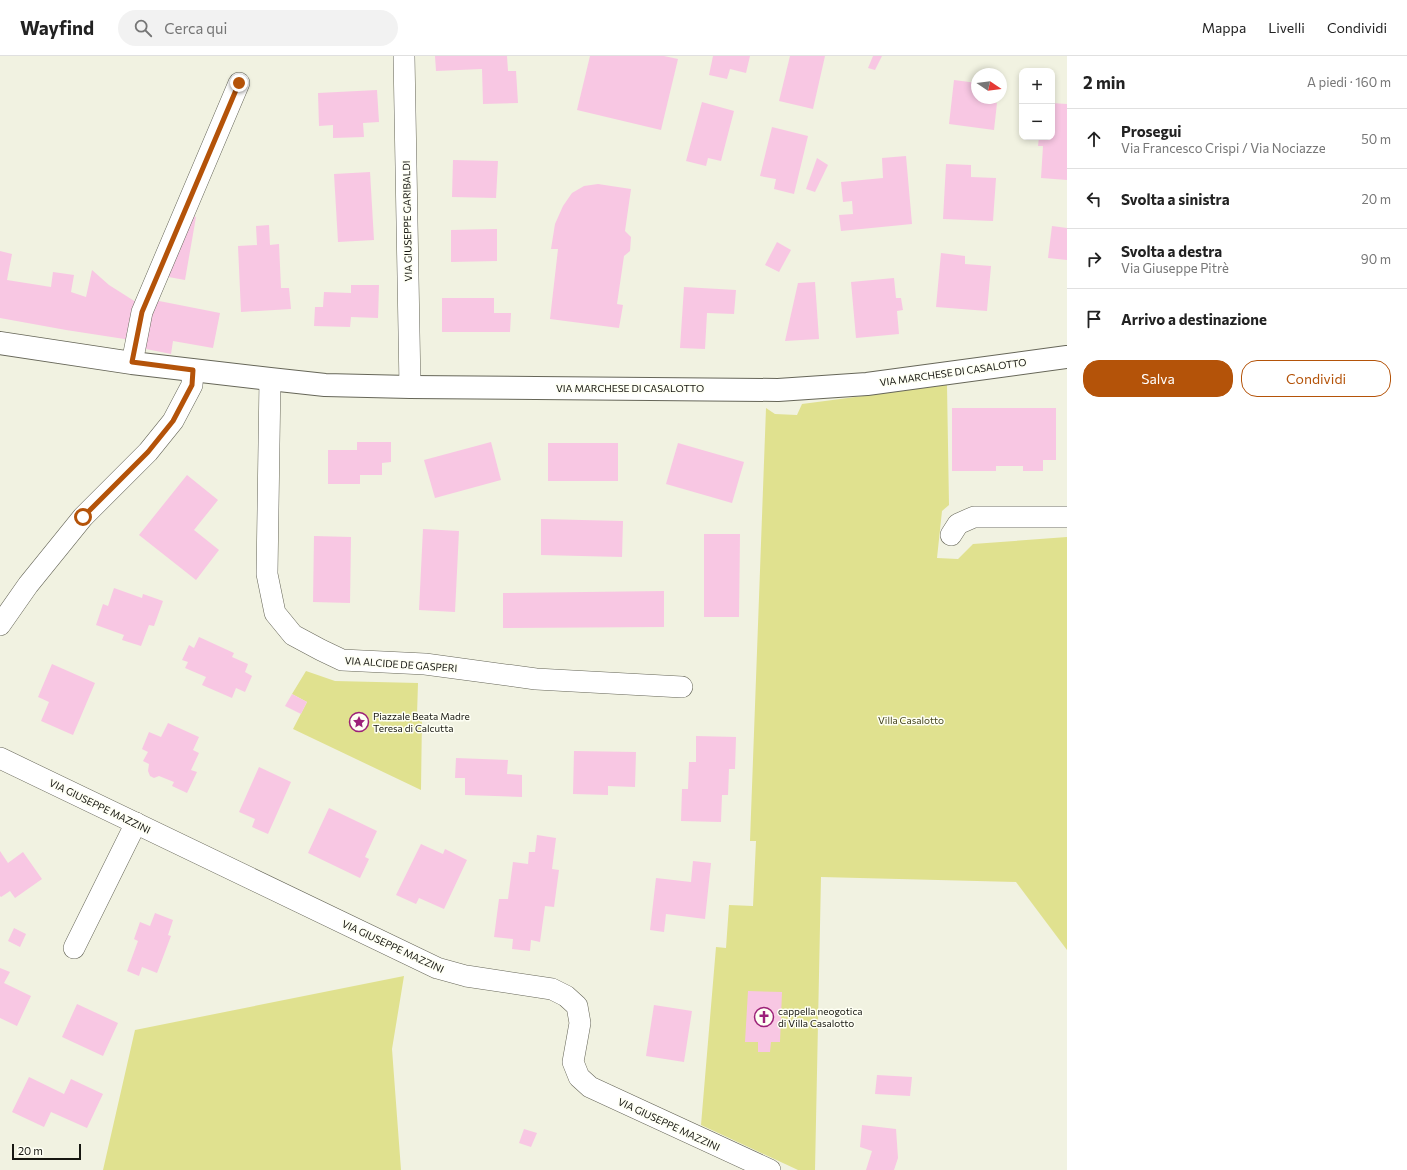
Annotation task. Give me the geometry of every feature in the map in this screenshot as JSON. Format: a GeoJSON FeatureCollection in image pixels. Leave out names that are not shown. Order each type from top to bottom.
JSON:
{"type":"FeatureCollection","features":[{"type":"Feature","properties":{"kind":"street","name":"VIA GIUSEPPE GARIBALDI"},"geometry":{"type":"LineString","coordinates":[[404,56],[410,387]]}},
{"type":"Feature","properties":{"kind":"street"},"geometry":{"type":"LineString","coordinates":[[132,362],[142,312],[239,83]]}},
{"type":"Feature","properties":{"kind":"street","name":"VIA MARCHESE DI CASALOTTO"},"geometry":{"type":"LineString","coordinates":[[0,343],[193,370],[325,385],[410,387],[778,390],[867,384],[1067,357]]}},
{"type":"Feature","properties":{"kind":"street"},"geometry":{"type":"LineString","coordinates":[[0,625],[28,585],[83,517],[148,452],[173,421],[192,385],[193,370]]}},
{"type":"Feature","properties":{"kind":"street","name":"VIA ALCIDE DE GASPERI"},"geometry":{"type":"LineString","coordinates":[[270,379],[267,574],[275,613],[293,635],[342,660],[425,664],[536,679],[682,687]]}},
{"type":"Feature","properties":{"kind":"street"},"geometry":{"type":"LineString","coordinates":[[951,535],[958,524],[974,518],[1067,517]]}},
{"type":"Feature","properties":{"kind":"street","name":"VIA GIUSEPPE MAZZINI"},"geometry":{"type":"LineString","coordinates":[[0,758],[437,968],[466,976],[552,990],[566,996],[577,1006],[580,1023],[573,1062],[579,1077],[590,1087],[770,1170]]}},
{"type":"Feature","properties":{"kind":"street"},"geometry":{"type":"LineString","coordinates":[[74,948],[136,823]]}},
{"type":"Feature","properties":{"kind":"green space","name":"Villa Casalotto"},"geometry":{"type":"Polygon","coordinates":[[[947,385],[949,505],[942,511],[937,558],[958,559],[973,544],[1067,537],[1067,950],[1016,882],[821,877],[815,1170],[798,1170],[701,1125],[716,947],[726,948],[729,905],[753,906],[756,841],[750,841],[766,408],[775,414],[797,415],[802,404],[947,385]]]}},
{"type":"Feature","properties":{"kind":"green space","name":"Piazzale Beata Madre Teresa di Calcutta"},"geometry":{"type":"Polygon","coordinates":[[[306,671],[335,681],[418,683],[417,715],[422,715],[421,790],[293,729],[307,702],[292,694],[306,671]]]}},
{"type":"Feature","properties":{"kind":"green space"},"geometry":{"type":"Polygon","coordinates":[[[404,976],[392,1049],[401,1170],[103,1170],[135,1030],[404,976]]]}},
{"type":"Feature","properties":{"kind":"building"},"geometry":{"type":"Polygon","coordinates":[[[435,56],[507,56],[508,71],[516,71],[518,103],[483,104],[482,69],[436,71],[435,56]]]}},
{"type":"Feature","properties":{"kind":"building"},"geometry":{"type":"Polygon","coordinates":[[[590,56],[664,56],[678,59],[661,130],[577,110],[590,56]]]}},
{"type":"Feature","properties":{"kind":"building"},"geometry":{"type":"Polygon","coordinates":[[[713,56],[750,56],[746,73],[730,69],[727,79],[709,75],[713,56]]]}},
{"type":"Feature","properties":{"kind":"building"},"geometry":{"type":"Polygon","coordinates":[[[790,56],[825,56],[813,109],[779,101],[790,56]]]}},
{"type":"Feature","properties":{"kind":"building"},"geometry":{"type":"Polygon","coordinates":[[[873,56],[882,56],[875,70],[868,68],[873,56]]]}},
{"type":"Feature","properties":{"kind":"building"},"geometry":{"type":"Polygon","coordinates":[[[954,80],[971,82],[971,104],[997,104],[994,130],[949,124],[954,80]]]}},
{"type":"Feature","properties":{"kind":"building"},"geometry":{"type":"Polygon","coordinates":[[[377,90],[379,122],[363,123],[364,137],[333,138],[333,125],[319,126],[318,93],[377,90]]]}},
{"type":"Feature","properties":{"kind":"building"},"geometry":{"type":"Polygon","coordinates":[[[702,102],[734,111],[721,161],[708,158],[706,166],[686,161],[702,102]]]}},
{"type":"Feature","properties":{"kind":"building"},"geometry":{"type":"Polygon","coordinates":[[[1055,103],[1067,104],[1067,180],[1041,178],[1043,146],[1038,146],[1039,140],[1055,140],[1055,103]]]}},
{"type":"Feature","properties":{"kind":"building"},"geometry":{"type":"Polygon","coordinates":[[[772,127],[808,136],[794,194],[774,189],[776,179],[760,176],[772,127]]]}},
{"type":"Feature","properties":{"kind":"building"},"geometry":{"type":"Polygon","coordinates":[[[906,156],[912,224],[841,231],[839,215],[853,214],[852,201],[843,202],[841,182],[883,178],[882,158],[906,156]]]}},
{"type":"Feature","properties":{"kind":"building"},"geometry":{"type":"Polygon","coordinates":[[[817,158],[828,165],[815,192],[806,189],[817,158]]]}},
{"type":"Feature","properties":{"kind":"building"},"geometry":{"type":"Polygon","coordinates":[[[453,160],[498,161],[496,198],[452,197],[453,160]]]}},
{"type":"Feature","properties":{"kind":"building"},"geometry":{"type":"Polygon","coordinates":[[[946,164],[971,165],[971,177],[996,178],[993,221],[943,219],[946,164]]]}},
{"type":"Feature","properties":{"kind":"building"},"geometry":{"type":"Polygon","coordinates":[[[370,172],[374,240],[338,242],[334,174],[370,172]]]}},
{"type":"Feature","properties":{"kind":"building"},"geometry":{"type":"Polygon","coordinates":[[[598,184],[631,189],[625,231],[631,237],[630,251],[624,256],[617,304],[623,305],[619,328],[550,319],[558,249],[551,249],[555,224],[563,206],[572,193],[584,186],[598,184]]]}},
{"type":"Feature","properties":{"kind":"building"},"geometry":{"type":"Polygon","coordinates":[[[189,215],[196,217],[185,280],[163,276],[189,215]]]}},
{"type":"Feature","properties":{"kind":"building"},"geometry":{"type":"Polygon","coordinates":[[[269,225],[270,245],[279,244],[281,288],[289,288],[291,309],[241,312],[238,246],[257,245],[256,226],[269,225]]]}},
{"type":"Feature","properties":{"kind":"building"},"geometry":{"type":"Polygon","coordinates":[[[1052,226],[1067,228],[1067,260],[1048,258],[1052,226]]]}},
{"type":"Feature","properties":{"kind":"building"},"geometry":{"type":"Polygon","coordinates":[[[497,229],[497,261],[451,262],[451,230],[497,229]]]}},
{"type":"Feature","properties":{"kind":"building"},"geometry":{"type":"Polygon","coordinates":[[[777,242],[791,250],[779,272],[765,265],[777,242]]]}},
{"type":"Feature","properties":{"kind":"building"},"geometry":{"type":"Polygon","coordinates":[[[0,251],[12,254],[7,280],[51,287],[53,272],[74,275],[71,292],[86,297],[92,270],[109,285],[139,304],[131,340],[0,318],[0,251]]]}},
{"type":"Feature","properties":{"kind":"building"},"geometry":{"type":"Polygon","coordinates":[[[941,253],[965,256],[965,264],[991,266],[987,311],[936,307],[941,253]]]}},
{"type":"Feature","properties":{"kind":"building"},"geometry":{"type":"Polygon","coordinates":[[[894,278],[896,298],[901,298],[903,310],[897,311],[899,334],[856,338],[851,282],[894,278]]]}},
{"type":"Feature","properties":{"kind":"building"},"geometry":{"type":"Polygon","coordinates":[[[815,282],[819,339],[785,341],[798,283],[815,282]]]}},
{"type":"Feature","properties":{"kind":"building"},"geometry":{"type":"Polygon","coordinates":[[[351,285],[379,285],[378,318],[351,317],[350,327],[314,326],[315,307],[323,307],[324,292],[351,293],[351,285]]]}},
{"type":"Feature","properties":{"kind":"building"},"geometry":{"type":"Polygon","coordinates":[[[684,287],[736,290],[734,314],[707,313],[705,349],[680,348],[684,287]]]}},
{"type":"Feature","properties":{"kind":"building"},"geometry":{"type":"Polygon","coordinates":[[[442,298],[494,298],[494,313],[511,313],[510,332],[442,332],[442,298]]]}},
{"type":"Feature","properties":{"kind":"building"},"geometry":{"type":"Polygon","coordinates":[[[154,300],[220,313],[213,348],[173,341],[171,354],[141,348],[154,300]]]}},
{"type":"Feature","properties":{"kind":"building"},"geometry":{"type":"Polygon","coordinates":[[[952,408],[1056,408],[1056,460],[1043,460],[1043,471],[1023,471],[1023,466],[996,466],[996,471],[952,471],[952,408]]]}},
{"type":"Feature","properties":{"kind":"building"},"geometry":{"type":"Polygon","coordinates":[[[357,442],[391,442],[391,462],[382,463],[382,475],[360,475],[360,484],[328,484],[328,450],[357,450],[357,442]]]}},
{"type":"Feature","properties":{"kind":"building"},"geometry":{"type":"Polygon","coordinates":[[[491,442],[501,480],[435,498],[424,460],[491,442]]]}},
{"type":"Feature","properties":{"kind":"building"},"geometry":{"type":"Polygon","coordinates":[[[548,443],[618,443],[618,481],[548,481],[548,443]]]}},
{"type":"Feature","properties":{"kind":"building"},"geometry":{"type":"Polygon","coordinates":[[[678,443],[744,462],[732,503],[666,484],[678,443]]]}},
{"type":"Feature","properties":{"kind":"building"},"geometry":{"type":"Polygon","coordinates":[[[187,475],[218,500],[194,530],[219,550],[196,580],[139,535],[187,475]]]}},
{"type":"Feature","properties":{"kind":"building"},"geometry":{"type":"Polygon","coordinates":[[[541,519],[623,521],[622,557],[541,555],[541,519]]]}},
{"type":"Feature","properties":{"kind":"building"},"geometry":{"type":"Polygon","coordinates":[[[423,529],[459,531],[455,612],[419,610],[423,529]]]}},
{"type":"Feature","properties":{"kind":"building"},"geometry":{"type":"Polygon","coordinates":[[[704,534],[740,534],[739,617],[704,617],[704,534]]]}},
{"type":"Feature","properties":{"kind":"building"},"geometry":{"type":"Polygon","coordinates":[[[314,536],[351,537],[350,603],[313,602],[314,536]]]}},
{"type":"Feature","properties":{"kind":"building"},"geometry":{"type":"Polygon","coordinates":[[[114,588],[142,598],[143,594],[163,601],[154,626],[149,625],[141,646],[122,640],[124,635],[96,625],[103,604],[108,606],[114,588]]]}},
{"type":"Feature","properties":{"kind":"building"},"geometry":{"type":"Polygon","coordinates":[[[664,591],[664,627],[503,628],[503,593],[664,591]]]}},
{"type":"Feature","properties":{"kind":"building"},"geometry":{"type":"Polygon","coordinates":[[[199,637],[234,653],[232,657],[248,664],[245,672],[252,676],[245,692],[236,688],[232,698],[202,685],[206,677],[185,668],[188,662],[182,660],[189,645],[194,648],[199,637]]]}},
{"type":"Feature","properties":{"kind":"building"},"geometry":{"type":"Polygon","coordinates":[[[52,664],[95,683],[73,735],[41,721],[49,702],[38,697],[52,664]]]}},
{"type":"Feature","properties":{"kind":"building"},"geometry":{"type":"Polygon","coordinates":[[[292,694],[307,702],[301,714],[285,706],[292,694]]]}},
{"type":"Feature","properties":{"kind":"building"},"geometry":{"type":"Polygon","coordinates":[[[168,723],[199,737],[193,750],[199,753],[191,770],[197,772],[187,793],[172,786],[174,782],[159,776],[154,778],[150,776],[148,771],[149,764],[143,761],[148,752],[142,749],[149,732],[161,737],[168,723]]]}},
{"type":"Feature","properties":{"kind":"building"},"geometry":{"type":"Polygon","coordinates":[[[696,736],[736,737],[735,769],[729,769],[728,795],[722,795],[721,822],[681,821],[682,789],[688,789],[689,762],[696,762],[696,736]]]}},
{"type":"Feature","properties":{"kind":"building"},"geometry":{"type":"Polygon","coordinates":[[[574,751],[636,752],[635,787],[608,786],[608,795],[573,794],[574,751]]]}},
{"type":"Feature","properties":{"kind":"building"},"geometry":{"type":"Polygon","coordinates":[[[456,758],[508,760],[507,774],[522,775],[522,797],[465,795],[465,778],[455,778],[456,758]]]}},
{"type":"Feature","properties":{"kind":"building"},"geometry":{"type":"Polygon","coordinates":[[[259,767],[291,782],[268,834],[252,827],[255,819],[239,812],[259,767]]]}},
{"type":"Feature","properties":{"kind":"building"},"geometry":{"type":"Polygon","coordinates":[[[329,808],[377,831],[365,857],[369,859],[360,878],[308,853],[329,808]]]}},
{"type":"Feature","properties":{"kind":"building"},"geometry":{"type":"Polygon","coordinates":[[[537,835],[556,838],[552,869],[559,870],[554,907],[545,906],[540,942],[531,940],[530,951],[512,949],[513,939],[494,937],[499,899],[508,899],[513,862],[528,864],[529,852],[535,852],[537,835]]]}},
{"type":"Feature","properties":{"kind":"building"},"geometry":{"type":"Polygon","coordinates":[[[421,844],[443,854],[445,849],[467,860],[444,909],[419,898],[416,904],[396,895],[421,844]]]}},
{"type":"Feature","properties":{"kind":"building"},"geometry":{"type":"Polygon","coordinates":[[[0,851],[8,863],[23,852],[42,879],[15,898],[10,891],[1,897],[0,851]]]}},
{"type":"Feature","properties":{"kind":"building"},"geometry":{"type":"Polygon","coordinates":[[[693,861],[711,863],[705,919],[666,914],[664,932],[650,930],[656,878],[691,882],[693,861]]]}},
{"type":"Feature","properties":{"kind":"building"},"geometry":{"type":"Polygon","coordinates":[[[155,913],[173,920],[168,935],[171,936],[157,973],[142,967],[139,976],[127,971],[138,941],[134,939],[140,922],[150,926],[155,913]]]}},
{"type":"Feature","properties":{"kind":"building"},"geometry":{"type":"Polygon","coordinates":[[[14,928],[26,934],[20,947],[8,941],[14,928]]]}},
{"type":"Feature","properties":{"kind":"building"},"geometry":{"type":"Polygon","coordinates":[[[0,968],[10,972],[4,983],[31,996],[17,1026],[0,1018],[0,968]]]}},
{"type":"Feature","properties":{"kind":"building","name":"cappella neogotica di Villa Casalotto"},"geometry":{"type":"Polygon","coordinates":[[[748,991],[782,992],[780,1042],[771,1042],[770,1052],[758,1052],[758,1042],[745,1042],[748,991]]]}},
{"type":"Feature","properties":{"kind":"building"},"geometry":{"type":"Polygon","coordinates":[[[77,1004],[118,1023],[103,1056],[62,1037],[77,1004]]]}},
{"type":"Feature","properties":{"kind":"building"},"geometry":{"type":"Polygon","coordinates":[[[654,1005],[692,1011],[684,1062],[646,1056],[654,1005]]]}},
{"type":"Feature","properties":{"kind":"building"},"geometry":{"type":"Polygon","coordinates":[[[877,1075],[912,1077],[910,1096],[875,1094],[877,1075]]]}},
{"type":"Feature","properties":{"kind":"building"},"geometry":{"type":"Polygon","coordinates":[[[29,1077],[64,1094],[71,1079],[103,1094],[87,1128],[51,1112],[44,1127],[12,1112],[29,1077]]]}},
{"type":"Feature","properties":{"kind":"building"},"geometry":{"type":"Polygon","coordinates":[[[862,1125],[896,1129],[898,1158],[894,1170],[866,1170],[872,1151],[860,1147],[862,1125]]]}},
{"type":"Feature","properties":{"kind":"building"},"geometry":{"type":"Polygon","coordinates":[[[524,1129],[537,1133],[531,1147],[519,1143],[524,1129]]]}},
{"type":"Feature","properties":{"kind":"place","name":"Piazzale Beata Madre Teresa di Calcutta"},"geometry":{"type":"Point","coordinates":[359,722]}},
{"type":"Feature","properties":{"kind":"place","name":"cappella neogotica di Villa Casalotto"},"geometry":{"type":"Point","coordinates":[764,1017]}},
{"type":"Feature","properties":{"kind":"route"},"geometry":{"type":"LineString","coordinates":[[83,517],[148,452],[173,421],[192,385],[193,370],[132,362],[142,312],[239,83]]}}]}
